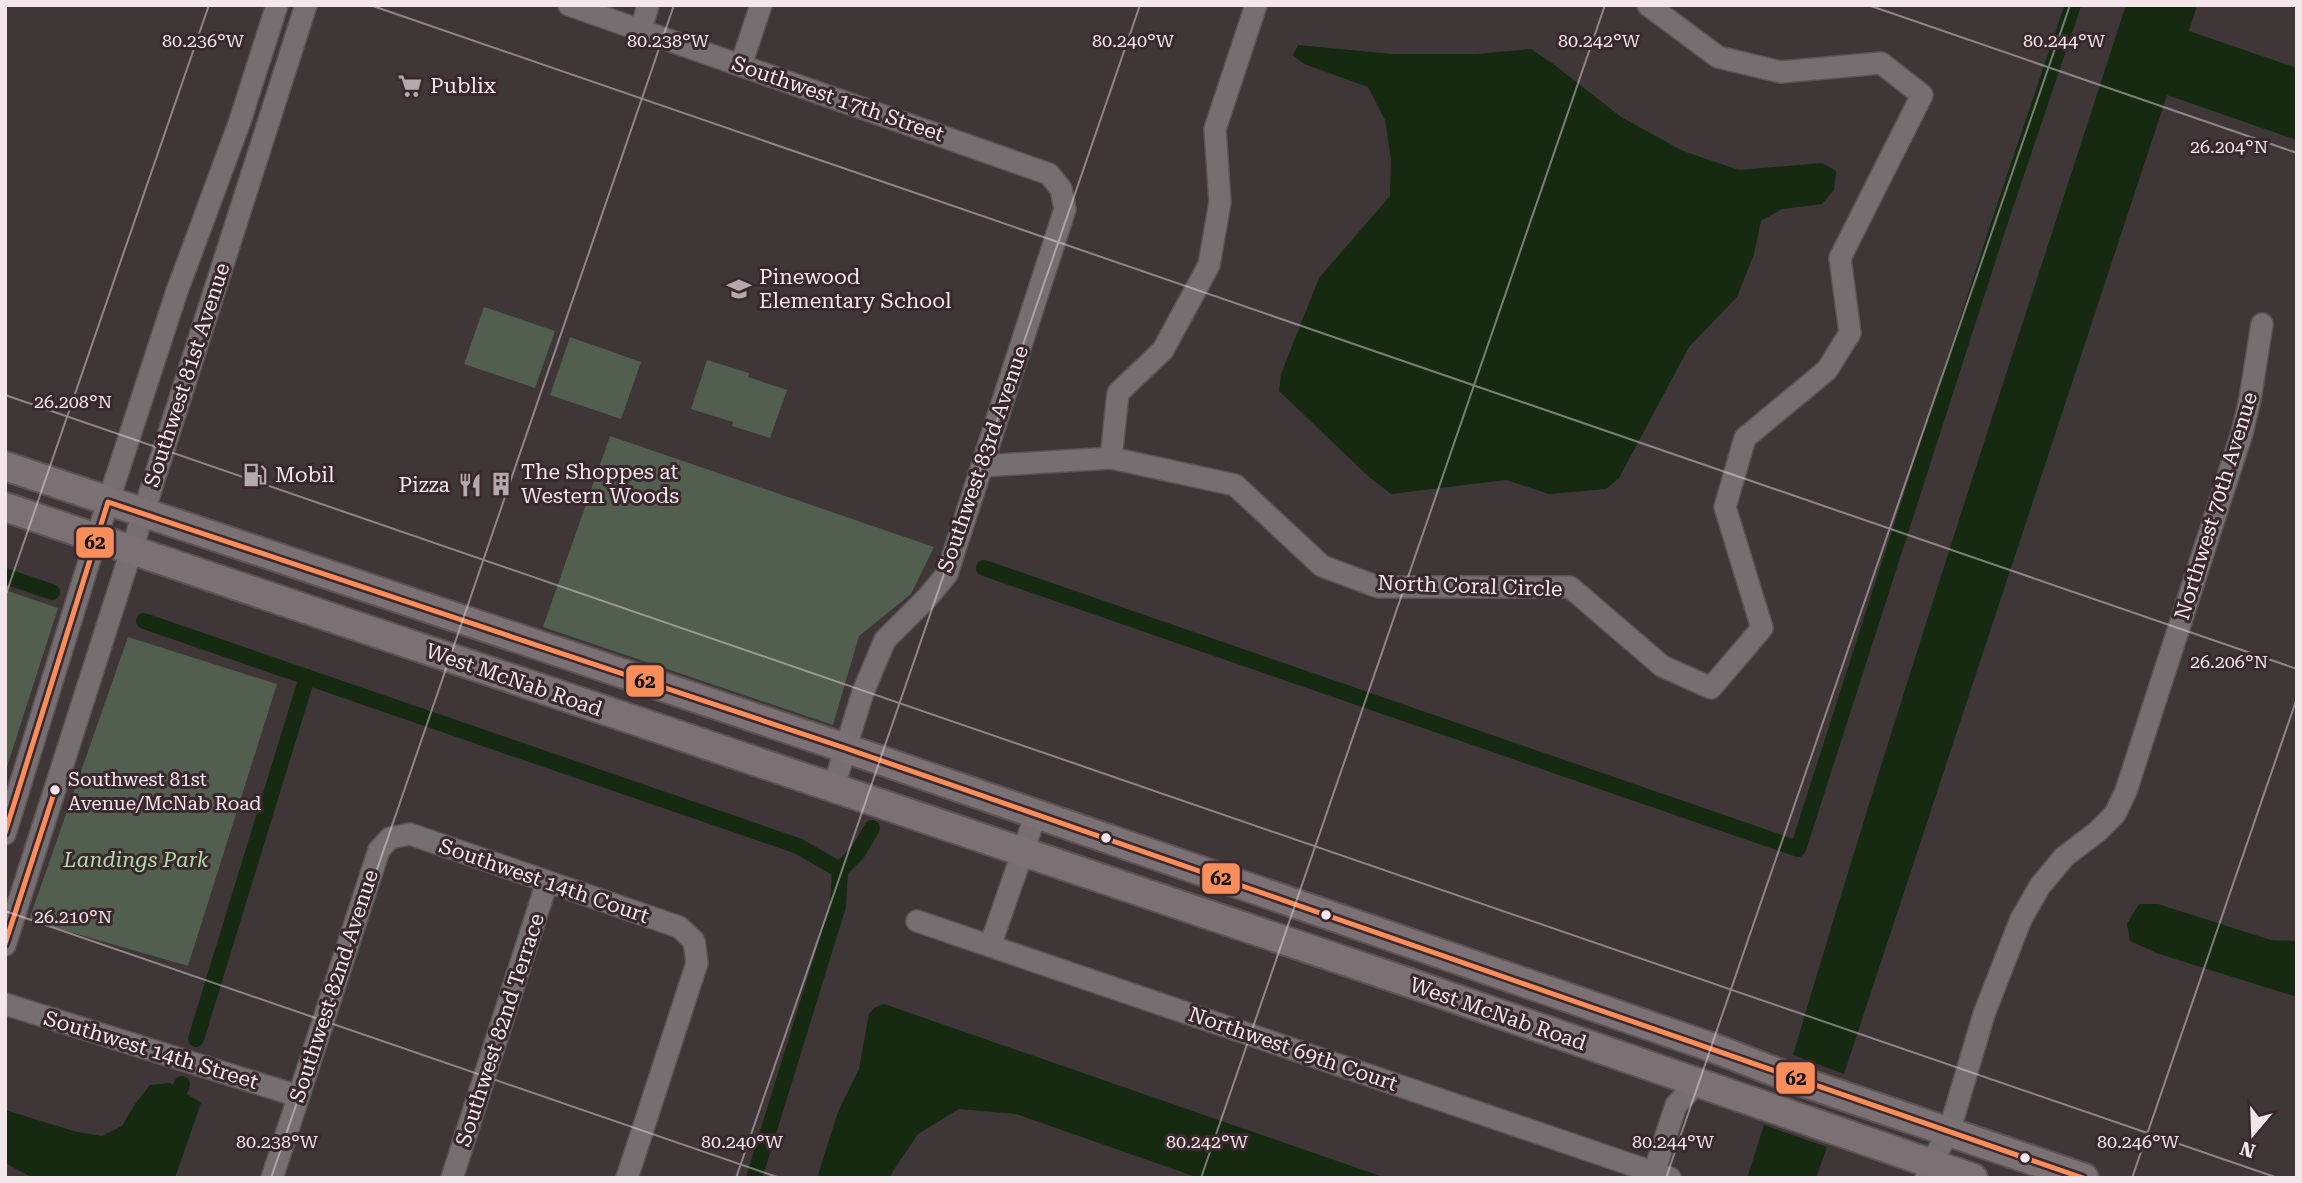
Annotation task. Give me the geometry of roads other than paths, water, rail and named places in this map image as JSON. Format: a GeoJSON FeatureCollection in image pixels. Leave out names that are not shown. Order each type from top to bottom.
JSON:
{"type":"FeatureCollection","features":[{"type":"Feature","properties":{"kind":"main road","name":"West McNab Road"},"geometry":{"type":"LineString","coordinates":[[5,466],[845,748],[2084,1178]]}},
{"type":"Feature","properties":{"kind":"main road","name":"West McNab Road"},"geometry":{"type":"LineString","coordinates":[[5,507],[1406,981],[1829,1129],[1945,1173]]}},
{"type":"Feature","properties":{"kind":"street","name":"Southwest 81st Avenue"},"geometry":{"type":"LineString","coordinates":[[5,834],[96,539],[177,291],[240,121],[277,5]]}},
{"type":"Feature","properties":{"kind":"street","name":"Southwest 81st Avenue"},"geometry":{"type":"LineString","coordinates":[[5,945],[306,5]]}},
{"type":"Feature","properties":{"kind":"street","name":"Southwest 17th Street"},"geometry":{"type":"LineString","coordinates":[[569,5],[1049,174],[1061,189]]}},
{"type":"Feature","properties":{"kind":"street"},"geometry":{"type":"LineString","coordinates":[[641,30],[648,5]]}},
{"type":"Feature","properties":{"kind":"street"},"geometry":{"type":"LineString","coordinates":[[741,65],[761,5]]}},
{"type":"Feature","properties":{"kind":"street"},"geometry":{"type":"LineString","coordinates":[[1111,458],[1118,393],[1163,350],[1209,265],[1220,202],[1215,129],[1256,5]]}},
{"type":"Feature","properties":{"kind":"street","name":"North Coral Circle"},"geometry":{"type":"LineString","coordinates":[[983,466],[1111,458],[1235,485],[1322,566],[1378,587],[1570,587],[1661,666],[1711,688],[1762,628],[1725,507],[1745,438],[1827,370],[1850,333],[1840,258],[1922,95],[1881,63],[1781,72],[1718,57],[1648,5]]}},
{"type":"Feature","properties":{"kind":"street","name":"Southwest 83rd Avenue"},"geometry":{"type":"LineString","coordinates":[[833,789],[863,692],[885,640],[947,574],[1065,209],[1061,189]]}},
{"type":"Feature","properties":{"kind":"street","name":"Northwest 70th Avenue"},"geometry":{"type":"LineString","coordinates":[[1945,1173],[1949,1132],[1984,1014],[2021,919],[2048,876],[2064,857],[2097,832],[2115,814],[2126,791],[2242,433],[2262,324]]}},
{"type":"Feature","properties":{"kind":"street"},"geometry":{"type":"LineString","coordinates":[[990,946],[1036,814]]}},
{"type":"Feature","properties":{"kind":"street","name":"Southwest 14th Court"},"geometry":{"type":"LineString","coordinates":[[390,838],[410,834],[679,927],[694,940],[697,963],[627,1178]]}},
{"type":"Feature","properties":{"kind":"street","name":"Southwest 82nd Avenue"},"geometry":{"type":"LineString","coordinates":[[272,1178],[379,850],[390,838]]}},
{"type":"Feature","properties":{"kind":"street","name":"Southwest 82nd Terrace"},"geometry":{"type":"LineString","coordinates":[[453,1178],[547,882]]}},
{"type":"Feature","properties":{"kind":"street","name":"Northwest 69th Court"},"geometry":{"type":"LineString","coordinates":[[917,921],[1662,1175]]}},
{"type":"Feature","properties":{"kind":"street","name":"Southwest 14th Street"},"geometry":{"type":"LineString","coordinates":[[5,1004],[298,1096]]}},
{"type":"Feature","properties":{"kind":"street"},"geometry":{"type":"LineString","coordinates":[[1662,1175],[1676,1105],[1697,1083]]}},
{"type":"Feature","properties":{"kind":"waterway"},"geometry":{"type":"LineString","coordinates":[[984,568],[1798,849],[1999,224],[2073,5]]}},
{"type":"Feature","properties":{"kind":"waterway"},"geometry":{"type":"LineString","coordinates":[[5,576],[52,592]]}},
{"type":"Feature","properties":{"kind":"waterway"},"geometry":{"type":"LineString","coordinates":[[144,621],[798,846],[840,870],[838,906],[754,1178]]}},
{"type":"Feature","properties":{"kind":"waterway"},"geometry":{"type":"LineString","coordinates":[[196,1039],[307,677]]}},
{"type":"Feature","properties":{"kind":"waterway"},"geometry":{"type":"LineString","coordinates":[[840,870],[858,852],[872,828]]}},
{"type":"Feature","properties":{"kind":"waterway"},"geometry":{"type":"LineString","coordinates":[[174,1108],[182,1084]]}},
{"type":"Feature","properties":{"kind":"place","name":"Publix"},"geometry":{"type":"Point","coordinates":[410,86]}},
{"type":"Feature","properties":{"kind":"place","name":"Pinewood Elementary School"},"geometry":{"type":"Point","coordinates":[739,289]}},
{"type":"Feature","properties":{"kind":"place","name":"Mobil"},"geometry":{"type":"Point","coordinates":[255,475]}},
{"type":"Feature","properties":{"kind":"place","name":"The Shoppes at Western Woods"},"geometry":{"type":"Point","coordinates":[501,484]}},
{"type":"Feature","properties":{"kind":"place","name":"Pizza"},"geometry":{"type":"Point","coordinates":[470,485]}},
{"type":"Feature","properties":{"kind":"place","name":"Southwest 81st Avenue/McNab Road"},"geometry":{"type":"Point","coordinates":[55,790]}},
{"type":"Feature","properties":{"kind":"park label","name":"Landings Park"},"geometry":{"type":"Point","coordinates":[136,860]}}]}
